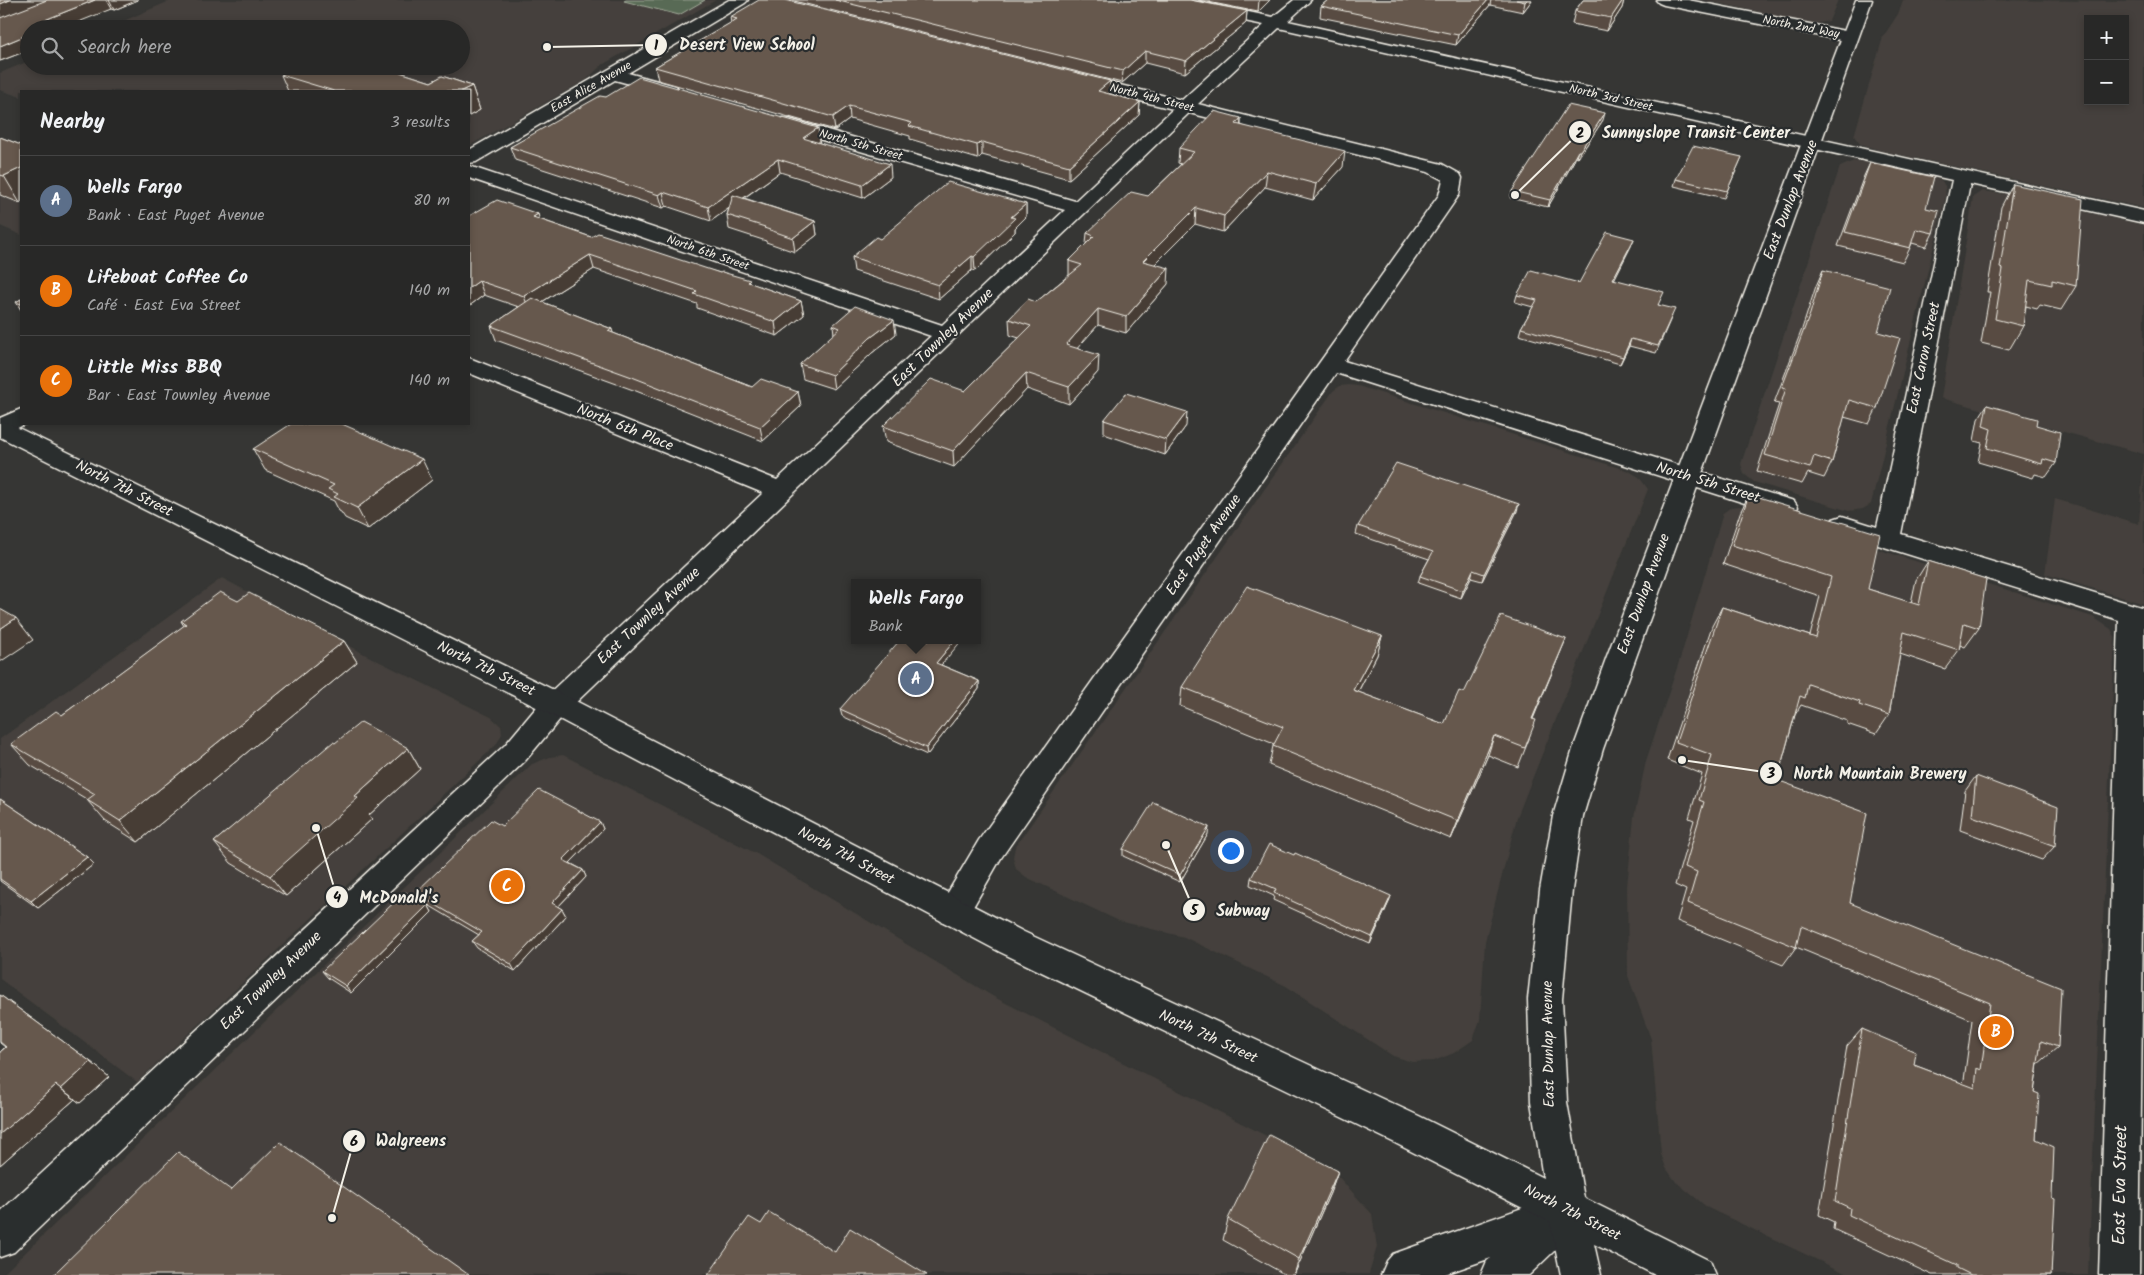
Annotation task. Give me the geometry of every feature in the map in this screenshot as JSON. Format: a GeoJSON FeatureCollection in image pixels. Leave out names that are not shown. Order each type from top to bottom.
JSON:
{"type":"FeatureCollection","features":[{"type":"Feature","properties":{"kind":"street","name":"East Alice Avenue"},"geometry":{"type":"LineString","coordinates":[[470,157],[740,0]]}},
{"type":"Feature","properties":{"kind":"street","name":"North 3rd Street"},"geometry":{"type":"LineString","coordinates":[[1166,0],[2144,217]]}},
{"type":"Feature","properties":{"kind":"street","name":"East Townley Avenue"},"geometry":{"type":"LineString","coordinates":[[0,1238],[515,752],[556,704],[1186,106],[1303,0]]}},
{"type":"Feature","properties":{"kind":"street","name":"North 2nd Way"},"geometry":{"type":"LineString","coordinates":[[1664,0],[1850,36]]}},
{"type":"Feature","properties":{"kind":"street","name":"East Dunlap Avenue"},"geometry":{"type":"LineString","coordinates":[[1581,1275],[1567,1211],[1548,1093],[1545,999],[1556,890],[1568,816],[1588,749],[1864,0]]}},
{"type":"Feature","properties":{"kind":"street"},"geometry":{"type":"LineString","coordinates":[[614,74],[688,95]]}},
{"type":"Feature","properties":{"kind":"street","name":"North 4th Street"},"geometry":{"type":"LineString","coordinates":[[1061,76],[1435,168],[1453,178]]}},
{"type":"Feature","properties":{"kind":"street","name":"North 5th Street"},"geometry":{"type":"LineString","coordinates":[[764,117],[1079,208]]}},
{"type":"Feature","properties":{"kind":"street","name":"North 6th Street"},"geometry":{"type":"LineString","coordinates":[[470,172],[946,334]]}},
{"type":"Feature","properties":{"kind":"street","name":"East Caron Street"},"geometry":{"type":"LineString","coordinates":[[1887,538],[1962,177]]}},
{"type":"Feature","properties":{"kind":"street","name":"East Puget Avenue"},"geometry":{"type":"LineString","coordinates":[[953,911],[990,849],[1449,195],[1453,178]]}},
{"type":"Feature","properties":{"kind":"street","name":"North 5th Street"},"geometry":{"type":"LineString","coordinates":[[1331,364],[1687,477],[2138,616]]}},
{"type":"Feature","properties":{"kind":"street","name":"North 6th Place"},"geometry":{"type":"LineString","coordinates":[[470,365],[782,491]]}},
{"type":"Feature","properties":{"kind":"street"},"geometry":{"type":"LineString","coordinates":[[0,428],[20,417]]}},
{"type":"Feature","properties":{"kind":"street","name":"North 7th Street"},"geometry":{"type":"LineString","coordinates":[[0,428],[556,704],[1022,947],[1406,1129],[1696,1275]]}},
{"type":"Feature","properties":{"kind":"street","name":"East Eva Street"},"geometry":{"type":"LineString","coordinates":[[2119,1275],[2138,616]]}},
{"type":"Feature","properties":{"kind":"street"},"geometry":{"type":"LineString","coordinates":[[1401,1275],[1407,1268],[1567,1211]]}},
{"type":"Feature","properties":{"kind":"street"},"geometry":{"type":"LineString","coordinates":[[1501,1275],[1567,1211]]}},
{"type":"Feature","properties":{"kind":"shaded area"},"geometry":{"type":"Polygon","coordinates":[[[172,0],[716,0],[602,65],[586,80],[470,145],[470,90],[20,90],[20,97],[0,90],[0,73],[20,65],[20,75],[470,75],[470,20],[126,20],[172,0]]]}},
{"type":"Feature","properties":{"kind":"shaded area"},"geometry":{"type":"Polygon","coordinates":[[[1703,0],[1838,0],[1829,21],[1815,24],[1703,0]]]}},
{"type":"Feature","properties":{"kind":"shaded area"},"geometry":{"type":"Polygon","coordinates":[[[1903,0],[2144,1],[2144,208],[1878,150],[1860,144],[1854,136],[1883,37],[1898,14],[1903,0]]]}},
{"type":"Feature","properties":{"kind":"shaded area"},"geometry":{"type":"Polygon","coordinates":[[[1854,161],[1936,178],[1942,181],[1945,186],[1946,196],[1871,504],[1863,509],[1849,511],[1754,482],[1744,474],[1741,464],[1840,167],[1854,161]]]}},
{"type":"Feature","properties":{"kind":"shaded area"},"geometry":{"type":"Polygon","coordinates":[[[20,167],[20,235],[0,226],[0,177],[20,167]]]}},
{"type":"Feature","properties":{"kind":"shaded area"},"geometry":{"type":"Polygon","coordinates":[[[1982,191],[2006,194],[2144,225],[2144,454],[1941,398],[1973,197],[1982,191]]]}},
{"type":"Feature","properties":{"kind":"shaded area"},"geometry":{"type":"Polygon","coordinates":[[[1340,386],[1358,386],[1629,471],[1639,477],[1648,489],[1517,817],[1485,942],[1480,1020],[1473,1040],[1454,1053],[1434,1061],[1412,1062],[1393,1056],[1286,986],[1184,937],[1119,921],[1026,877],[1016,869],[1013,857],[1015,847],[1333,391],[1340,386]]]}},
{"type":"Feature","properties":{"kind":"shaded area"},"geometry":{"type":"Polygon","coordinates":[[[2144,454],[2144,604],[2045,574],[2055,499],[2139,524],[2144,454]]]}},
{"type":"Feature","properties":{"kind":"shaded area"},"geometry":{"type":"Polygon","coordinates":[[[1740,506],[2093,617],[2111,629],[2115,637],[2088,1275],[1849,1275],[1708,1208],[1676,1182],[1666,1168],[1661,1154],[1651,1039],[1628,976],[1627,886],[1634,817],[1646,761],[1681,656],[1723,513],[1731,507],[1740,506]]]}},
{"type":"Feature","properties":{"kind":"shaded area"},"geometry":{"type":"Polygon","coordinates":[[[222,578],[366,655],[491,717],[501,726],[502,734],[496,745],[137,1082],[0,979],[0,739],[222,578]]]}},
{"type":"Feature","properties":{"kind":"shaded area"},"geometry":{"type":"Polygon","coordinates":[[[563,755],[757,854],[994,997],[1316,1161],[1336,1174],[1372,1214],[1377,1247],[1369,1274],[2,1275],[532,764],[550,757],[563,755]]]}},
{"type":"Feature","properties":{"kind":"green space"},"geometry":{"type":"Polygon","coordinates":[[[705,0],[679,15],[624,1],[705,0]]]}},
{"type":"Feature","properties":{"kind":"building"},"geometry":{"type":"Polygon","coordinates":[[[0,0],[10,0],[0,4],[0,0]]]}},
{"type":"Feature","properties":{"kind":"building"},"geometry":{"type":"Polygon","coordinates":[[[47,0],[95,0],[45,20],[20,20],[20,38],[0,46],[0,18],[47,0]]]}},
{"type":"Feature","properties":{"kind":"building"},"geometry":{"type":"Polygon","coordinates":[[[759,0],[785,0],[1110,81],[1098,91],[1140,102],[1069,166],[982,142],[977,145],[909,126],[912,123],[849,106],[833,117],[655,67],[737,19],[730,17],[759,0]]]}},
{"type":"Feature","properties":{"kind":"building"},"geometry":{"type":"Polygon","coordinates":[[[835,0],[1190,0],[1247,11],[1186,61],[1145,51],[1123,71],[835,0]]]}},
{"type":"Feature","properties":{"kind":"building"},"geometry":{"type":"Polygon","coordinates":[[[1328,0],[1488,0],[1458,35],[1321,6],[1328,0]]]}},
{"type":"Feature","properties":{"kind":"building"},"geometry":{"type":"Polygon","coordinates":[[[1583,0],[1623,0],[1611,18],[1575,11],[1583,0]]]}},
{"type":"Feature","properties":{"kind":"building"},"geometry":{"type":"Polygon","coordinates":[[[281,75],[409,75],[431,82],[442,76],[472,86],[463,90],[331,90],[281,75]]]}},
{"type":"Feature","properties":{"kind":"building"},"geometry":{"type":"Polygon","coordinates":[[[639,77],[818,128],[803,138],[890,164],[862,185],[778,159],[708,207],[663,192],[659,195],[510,147],[600,96],[606,97],[639,77]]]}},
{"type":"Feature","properties":{"kind":"building"},"geometry":{"type":"Polygon","coordinates":[[[1568,105],[1605,113],[1580,151],[1578,151],[1550,200],[1512,191],[1568,105]]]}},
{"type":"Feature","properties":{"kind":"building"},"geometry":{"type":"Polygon","coordinates":[[[1214,111],[1241,118],[1236,124],[1345,151],[1316,184],[1267,171],[1224,216],[1196,208],[1143,261],[1169,268],[1126,317],[1098,309],[1066,345],[1099,355],[1069,387],[1026,373],[953,451],[883,426],[931,379],[965,391],[1031,326],[1009,319],[1028,299],[1036,302],[1082,265],[1069,261],[1094,236],[1087,233],[1131,192],[1148,196],[1194,152],[1179,148],[1214,111]]]}},
{"type":"Feature","properties":{"kind":"building"},"geometry":{"type":"Polygon","coordinates":[[[0,137],[20,145],[20,168],[4,176],[0,175],[0,137]]]}},
{"type":"Feature","properties":{"kind":"building"},"geometry":{"type":"Polygon","coordinates":[[[1693,146],[1742,157],[1727,191],[1676,179],[1693,146]]]}},
{"type":"Feature","properties":{"kind":"building"},"geometry":{"type":"Polygon","coordinates":[[[1870,163],[1934,177],[1926,208],[1939,211],[1933,233],[1916,229],[1910,248],[1845,232],[1870,163]]]}},
{"type":"Feature","properties":{"kind":"building"},"geometry":{"type":"Polygon","coordinates":[[[948,182],[1026,204],[1011,217],[1015,218],[974,257],[972,256],[938,285],[852,257],[876,237],[880,239],[948,182]]]}},
{"type":"Feature","properties":{"kind":"building"},"geometry":{"type":"Polygon","coordinates":[[[2013,184],[2083,199],[2076,286],[2052,280],[2052,285],[2029,280],[2023,326],[1995,319],[2003,269],[2000,268],[2013,184]]]}},
{"type":"Feature","properties":{"kind":"building"},"geometry":{"type":"Polygon","coordinates":[[[733,195],[815,221],[793,238],[727,215],[733,195]]]}},
{"type":"Feature","properties":{"kind":"building"},"geometry":{"type":"Polygon","coordinates":[[[497,200],[538,214],[533,217],[591,237],[598,233],[720,273],[750,280],[748,282],[801,301],[775,322],[694,294],[697,291],[590,255],[524,296],[479,281],[470,287],[470,215],[497,200]]]}},
{"type":"Feature","properties":{"kind":"building"},"geometry":{"type":"Polygon","coordinates":[[[1607,232],[1634,239],[1613,279],[1664,292],[1658,305],[1675,309],[1658,346],[1631,339],[1623,357],[1521,328],[1537,300],[1517,295],[1531,270],[1579,283],[1607,232]]]}},
{"type":"Feature","properties":{"kind":"building"},"geometry":{"type":"Polygon","coordinates":[[[1823,270],[1890,287],[1878,332],[1900,338],[1877,408],[1849,400],[1832,462],[1814,456],[1810,468],[1765,455],[1786,388],[1782,387],[1810,314],[1823,270]]]}},
{"type":"Feature","properties":{"kind":"building"},"geometry":{"type":"Polygon","coordinates":[[[532,298],[612,329],[608,331],[752,387],[761,379],[798,392],[760,427],[632,377],[491,326],[532,298]]]}},
{"type":"Feature","properties":{"kind":"building"},"geometry":{"type":"Polygon","coordinates":[[[855,306],[894,320],[870,338],[832,375],[800,364],[840,328],[833,325],[855,306]]]}},
{"type":"Feature","properties":{"kind":"building"},"geometry":{"type":"Polygon","coordinates":[[[1126,393],[1187,412],[1166,440],[1104,420],[1126,393]]]}},
{"type":"Feature","properties":{"kind":"building"},"geometry":{"type":"Polygon","coordinates":[[[1987,405],[2037,419],[2036,425],[2060,432],[2056,463],[2043,459],[2042,464],[1987,448],[1991,429],[1983,426],[1987,405]]]}},
{"type":"Feature","properties":{"kind":"building"},"geometry":{"type":"Polygon","coordinates":[[[289,425],[344,425],[422,459],[357,508],[334,497],[338,494],[328,489],[334,485],[253,449],[289,425]]]}},
{"type":"Feature","properties":{"kind":"building"},"geometry":{"type":"Polygon","coordinates":[[[1396,463],[1519,504],[1484,574],[1473,570],[1463,591],[1420,576],[1433,552],[1358,526],[1396,463]]]}},
{"type":"Feature","properties":{"kind":"building"},"geometry":{"type":"Polygon","coordinates":[[[1749,494],[1880,534],[1868,589],[1919,605],[1928,561],[1986,579],[1979,628],[1964,623],[1959,650],[1904,632],[1889,715],[1859,705],[1860,702],[1808,684],[1805,698],[1800,696],[1777,780],[1867,813],[1850,903],[2061,988],[2058,1047],[2041,1041],[2034,1092],[2039,1094],[2036,1139],[2054,1147],[2052,1198],[2055,1199],[2051,1275],[1971,1275],[1957,1268],[1957,1265],[1849,1215],[1850,1208],[1835,1201],[1862,1029],[1916,1052],[1914,1065],[1975,1088],[1977,1068],[1981,1070],[1990,1003],[1801,926],[1796,947],[1688,903],[1697,872],[1685,867],[1704,802],[1699,800],[1712,755],[1676,742],[1722,607],[1816,638],[1831,577],[1732,545],[1749,494]]]}},
{"type":"Feature","properties":{"kind":"building"},"geometry":{"type":"Polygon","coordinates":[[[1247,586],[1382,636],[1353,690],[1444,724],[1459,691],[1464,693],[1501,616],[1566,639],[1532,719],[1536,720],[1525,748],[1494,736],[1458,821],[1273,746],[1283,727],[1182,687],[1247,586]]]}},
{"type":"Feature","properties":{"kind":"building"},"geometry":{"type":"Polygon","coordinates":[[[220,592],[238,601],[249,593],[344,641],[120,821],[87,800],[95,794],[11,744],[56,711],[62,715],[186,624],[181,621],[220,592]]]}},
{"type":"Feature","properties":{"kind":"building"},"geometry":{"type":"Polygon","coordinates":[[[0,609],[16,618],[0,629],[0,609]]]}},
{"type":"Feature","properties":{"kind":"building"},"geometry":{"type":"Polygon","coordinates":[[[897,644],[952,644],[936,663],[979,681],[926,748],[840,709],[897,644]]]}},
{"type":"Feature","properties":{"kind":"building"},"geometry":{"type":"Polygon","coordinates":[[[361,722],[408,748],[355,796],[358,798],[270,876],[214,842],[333,742],[335,743],[361,722]]]}},
{"type":"Feature","properties":{"kind":"building"},"geometry":{"type":"Polygon","coordinates":[[[1976,776],[2058,807],[2055,846],[1972,816],[1976,776]]]}},
{"type":"Feature","properties":{"kind":"building"},"geometry":{"type":"Polygon","coordinates":[[[539,790],[600,822],[563,860],[583,870],[552,903],[562,909],[511,964],[472,941],[482,932],[415,893],[491,820],[502,826],[539,790]]]}},
{"type":"Feature","properties":{"kind":"building"},"geometry":{"type":"Polygon","coordinates":[[[0,799],[87,857],[31,901],[0,879],[0,799]]]}},
{"type":"Feature","properties":{"kind":"building"},"geometry":{"type":"Polygon","coordinates":[[[1153,802],[1209,827],[1180,875],[1123,849],[1153,802]]]}},
{"type":"Feature","properties":{"kind":"building"},"geometry":{"type":"Polygon","coordinates":[[[1269,844],[1294,855],[1295,853],[1391,896],[1372,937],[1274,893],[1276,889],[1251,878],[1269,844]]]}},
{"type":"Feature","properties":{"kind":"building"},"geometry":{"type":"Polygon","coordinates":[[[405,892],[428,905],[346,986],[322,971],[405,892]]]}},
{"type":"Feature","properties":{"kind":"building"},"geometry":{"type":"Polygon","coordinates":[[[0,995],[91,1062],[61,1089],[56,1085],[0,1134],[0,1052],[6,1047],[0,1042],[0,995]]]}},
{"type":"Feature","properties":{"kind":"building"},"geometry":{"type":"Polygon","coordinates":[[[1269,1135],[1338,1171],[1299,1259],[1228,1219],[1269,1135]]]}},
{"type":"Feature","properties":{"kind":"building"},"geometry":{"type":"Polygon","coordinates":[[[280,1142],[469,1275],[53,1275],[178,1152],[231,1190],[280,1142]]]}},
{"type":"Feature","properties":{"kind":"building"},"geometry":{"type":"Polygon","coordinates":[[[769,1212],[835,1252],[850,1228],[927,1275],[708,1275],[749,1217],[761,1224],[769,1212]]]}},
{"type":"Feature","properties":{"kind":"place","name":"Desert View School"},"geometry":{"type":"Point","coordinates":[547,47]}},
{"type":"Feature","properties":{"kind":"place","name":"Sunnyslope Transit Center"},"geometry":{"type":"Point","coordinates":[1515,195]}},
{"type":"Feature","properties":{"kind":"place","name":"Wells Fargo"},"geometry":{"type":"Point","coordinates":[916,679]}},
{"type":"Feature","properties":{"kind":"place","name":"North Mountain Brewery"},"geometry":{"type":"Point","coordinates":[1682,760]}},
{"type":"Feature","properties":{"kind":"place","name":"McDonald's"},"geometry":{"type":"Point","coordinates":[316,828]}},
{"type":"Feature","properties":{"kind":"place","name":"Subway"},"geometry":{"type":"Point","coordinates":[1166,845]}},
{"type":"Feature","properties":{"kind":"place","name":"Little Miss BBQ"},"geometry":{"type":"Point","coordinates":[507,886]}},
{"type":"Feature","properties":{"kind":"place","name":"Lifeboat Coffee Co"},"geometry":{"type":"Point","coordinates":[1996,1032]}},
{"type":"Feature","properties":{"kind":"place","name":"Walgreens"},"geometry":{"type":"Point","coordinates":[332,1218]}}]}
